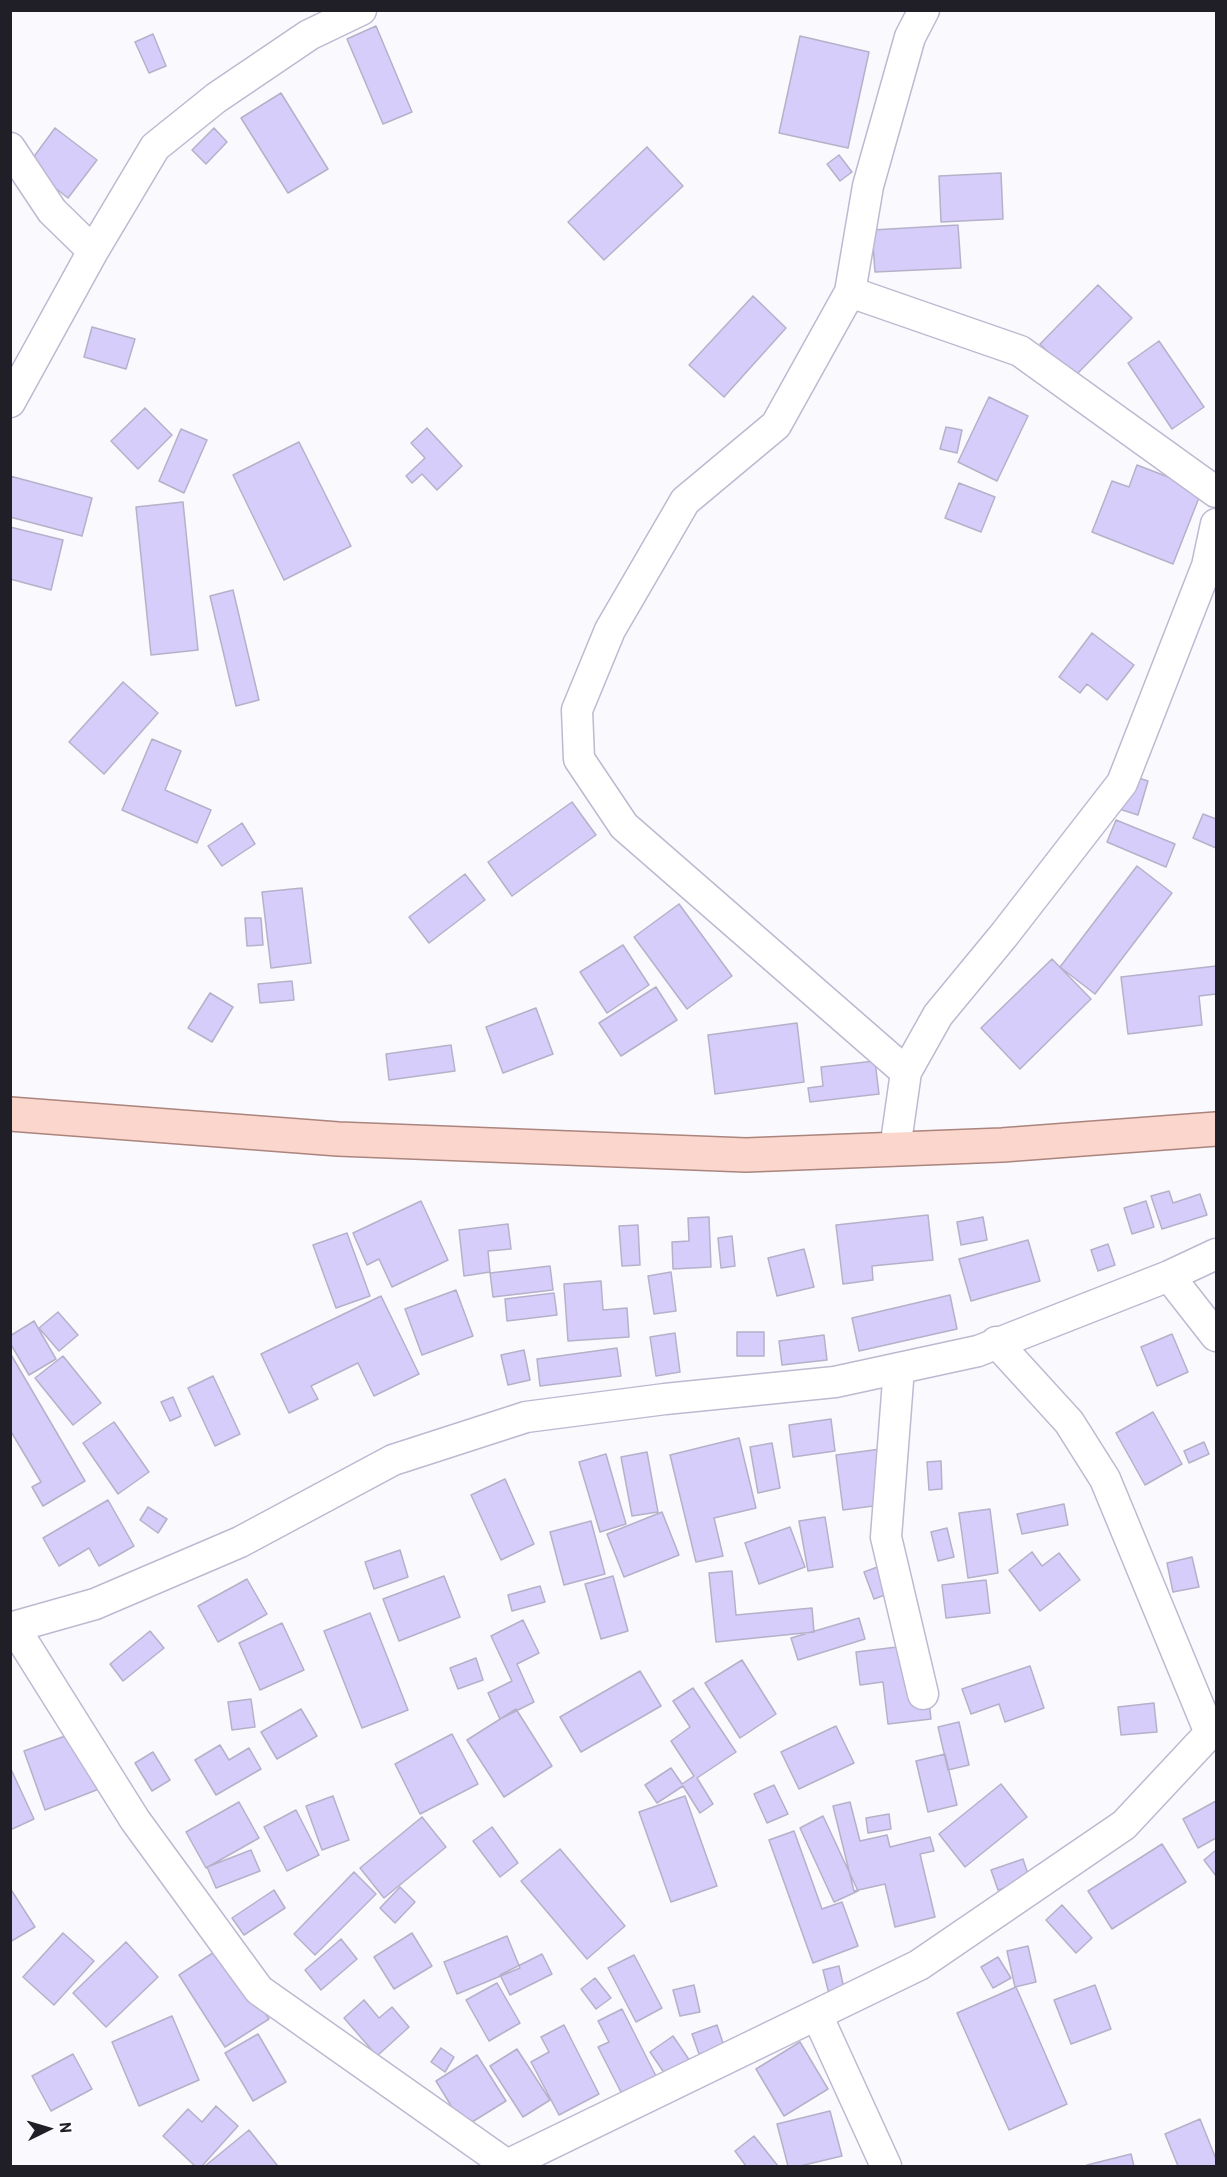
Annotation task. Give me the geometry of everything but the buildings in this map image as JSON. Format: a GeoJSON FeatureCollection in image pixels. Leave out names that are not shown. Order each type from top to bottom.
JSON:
{"type":"FeatureCollection","features":[{"type":"Feature","properties":{"kind":"main road"},"geometry":{"type":"LineString","coordinates":[[10,1114],[338,1139],[746,1155],[1002,1145],[1216,1130]]}},
{"type":"Feature","properties":{"kind":"street"},"geometry":{"type":"LineString","coordinates":[[10,402],[93,251],[155,147],[216,98],[309,35],[361,10]]}},
{"type":"Feature","properties":{"kind":"street"},"geometry":{"type":"LineString","coordinates":[[906,1072],[624,826],[579,759],[577,710],[610,630],[685,501],[776,425],[850,292],[868,186],[910,38],[924,10]]}},
{"type":"Feature","properties":{"kind":"street"},"geometry":{"type":"LineString","coordinates":[[10,148],[52,211],[93,251]]}},
{"type":"Feature","properties":{"kind":"street"},"geometry":{"type":"LineString","coordinates":[[850,292],[1020,351],[1216,492]]}},
{"type":"Feature","properties":{"kind":"street"},"geometry":{"type":"LineString","coordinates":[[895,1149],[906,1072],[938,1014],[1011,926],[1122,783],[1207,566],[1216,524]]}},
{"type":"Feature","properties":{"kind":"street"},"geometry":{"type":"LineString","coordinates":[[996,1342],[1069,1422],[1105,1479],[1210,1733],[1124,1826],[920,1965],[507,2165],[259,1990],[135,1820],[12,1628],[95,1604],[240,1542],[393,1460],[526,1417],[665,1399],[835,1382],[978,1351],[996,1342],[1169,1276],[1216,1254]]}},
{"type":"Feature","properties":{"kind":"street"},"geometry":{"type":"LineString","coordinates":[[1169,1276],[1216,1336]]}},
{"type":"Feature","properties":{"kind":"street"},"geometry":{"type":"LineString","coordinates":[[899,1368],[886,1536],[923,1694]]}},
{"type":"Feature","properties":{"kind":"street"},"geometry":{"type":"LineString","coordinates":[[817,2015],[886,2166]]}}]}
